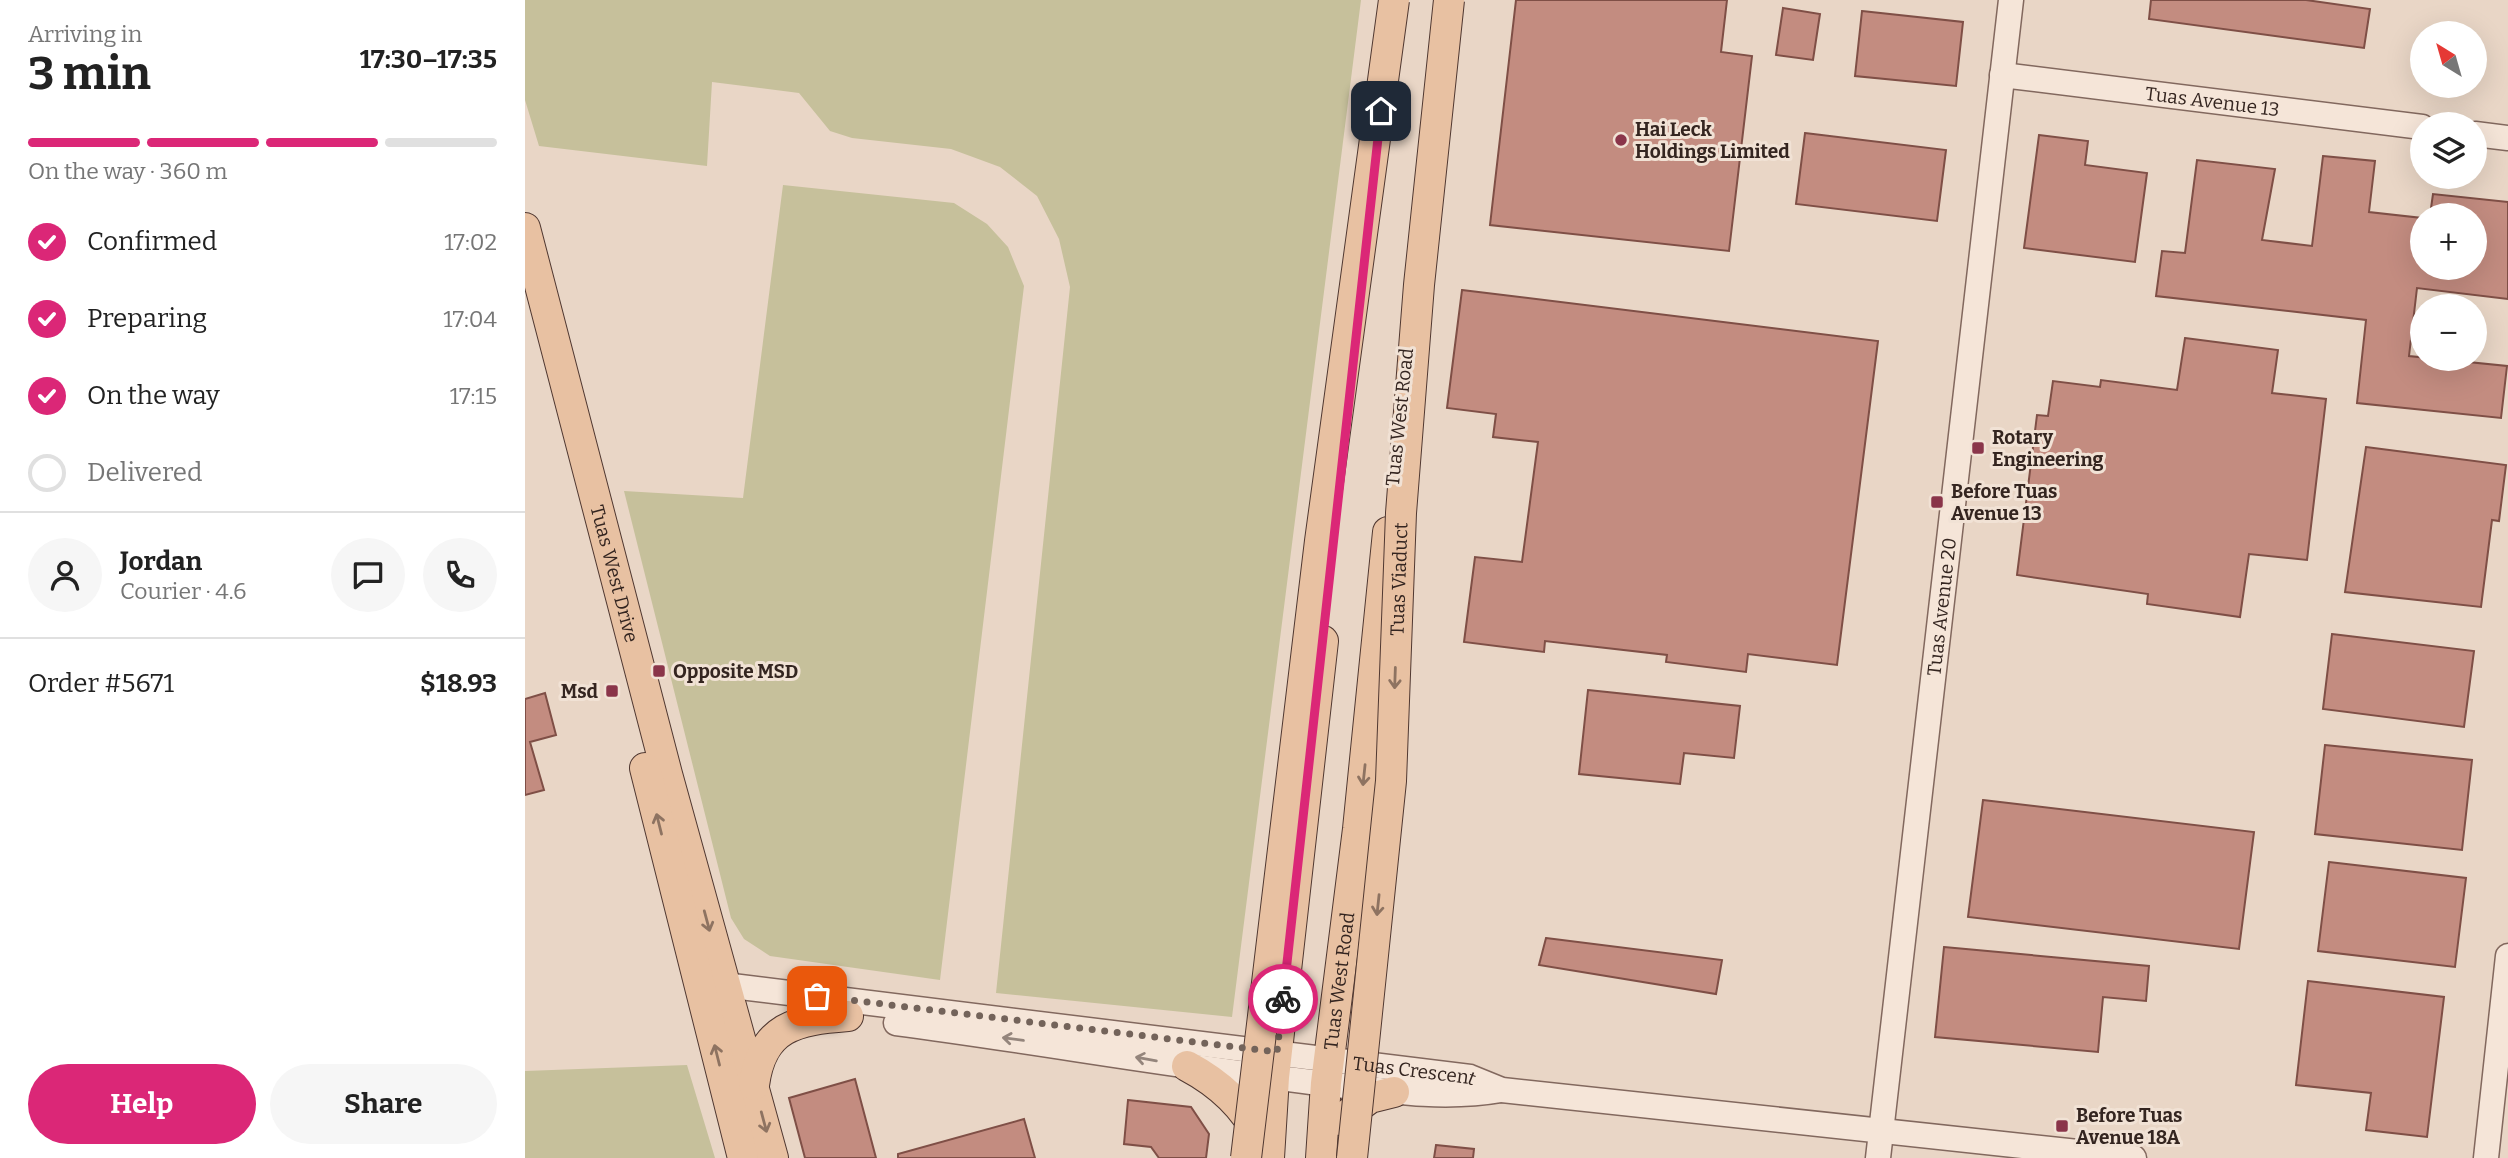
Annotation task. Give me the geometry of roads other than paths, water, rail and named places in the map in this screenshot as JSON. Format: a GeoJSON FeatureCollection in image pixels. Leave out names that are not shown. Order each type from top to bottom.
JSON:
{"type":"FeatureCollection","features":[{"type":"Feature","properties":{"kind":"main road"},"geometry":{"type":"LineString","coordinates":[[1268,1158],[1393,0]]}},
{"type":"Feature","properties":{"kind":"main road"},"geometry":{"type":"LineString","coordinates":[[1246,1158],[1316,569],[1393,0]]}},
{"type":"Feature","properties":{"kind":"main road","name":"Tuas West Road"},"geometry":{"type":"LineString","coordinates":[[1321,1155],[1327,1071],[1358,829],[1440,0]]}},
{"type":"Feature","properties":{"kind":"main road","name":"Tuas Viaduct"},"geometry":{"type":"LineString","coordinates":[[1352,1158],[1391,781],[1401,513],[1419,285],[1449,0]]}},
{"type":"Feature","properties":{"kind":"main road","name":"Tuas West Drive"},"geometry":{"type":"LineString","coordinates":[[525,228],[714,996]]}},
{"type":"Feature","properties":{"kind":"main road","name":"Tuas West Drive"},"geometry":{"type":"LineString","coordinates":[[525,300],[714,996]]}},
{"type":"Feature","properties":{"kind":"main road"},"geometry":{"type":"LineString","coordinates":[[714,996],[754,1086],[773,1158]]}},
{"type":"Feature","properties":{"kind":"main road"},"geometry":{"type":"LineString","coordinates":[[714,996],[743,1158]]}},
{"type":"Feature","properties":{"kind":"main road"},"geometry":{"type":"LineString","coordinates":[[754,1086],[761,1054],[775,1035],[796,1023],[848,1016]]}},
{"type":"Feature","properties":{"kind":"main road"},"geometry":{"type":"LineString","coordinates":[[1187,1066],[1212,1080],[1234,1099],[1251,1122],[1268,1158]]}},
{"type":"Feature","properties":{"kind":"main road"},"geometry":{"type":"LineString","coordinates":[[1321,1155],[1331,1130],[1348,1111],[1370,1098],[1394,1092]]}},
{"type":"Feature","properties":{"kind":"street","name":"Tuas Avenue 20"},"geometry":{"type":"LineString","coordinates":[[1878,1158],[2011,0]]}},
{"type":"Feature","properties":{"kind":"street","name":"Tuas Avenue 13"},"geometry":{"type":"LineString","coordinates":[[2002,75],[2410,126]]}},
{"type":"Feature","properties":{"kind":"street"},"geometry":{"type":"LineString","coordinates":[[2487,135],[2508,138]]}},
{"type":"Feature","properties":{"kind":"street"},"geometry":{"type":"LineString","coordinates":[[2486,1158],[2508,956]]}},
{"type":"Feature","properties":{"kind":"street","name":"Tuas Crescent"},"geometry":{"type":"LineString","coordinates":[[714,996],[1327,1071],[1471,1077],[1501,1090]]}},
{"type":"Feature","properties":{"kind":"street","name":"Tuas Crescent"},"geometry":{"type":"LineString","coordinates":[[714,996],[1187,1066],[1276,1065]]}},
{"type":"Feature","properties":{"kind":"street","name":"Tuas Crescent"},"geometry":{"type":"LineString","coordinates":[[1327,1071],[1394,1092],[1464,1097],[1501,1090],[2134,1158]]}},
{"type":"Feature","properties":{"kind":"place","name":"Hai Leck Holdings Limited"},"geometry":{"type":"Point","coordinates":[1621,140]}},
{"type":"Feature","properties":{"kind":"place","name":"Rotary Engineering"},"geometry":{"type":"Point","coordinates":[1978,448]}},
{"type":"Feature","properties":{"kind":"place","name":"Before Tuas Avenue 13"},"geometry":{"type":"Point","coordinates":[1937,502]}},
{"type":"Feature","properties":{"kind":"place","name":"Opposite MSD"},"geometry":{"type":"Point","coordinates":[659,671]}},
{"type":"Feature","properties":{"kind":"place","name":"Msd"},"geometry":{"type":"Point","coordinates":[612,691]}},
{"type":"Feature","properties":{"kind":"place","name":"Before Tuas Avenue 18A"},"geometry":{"type":"Point","coordinates":[2062,1126]}}]}
